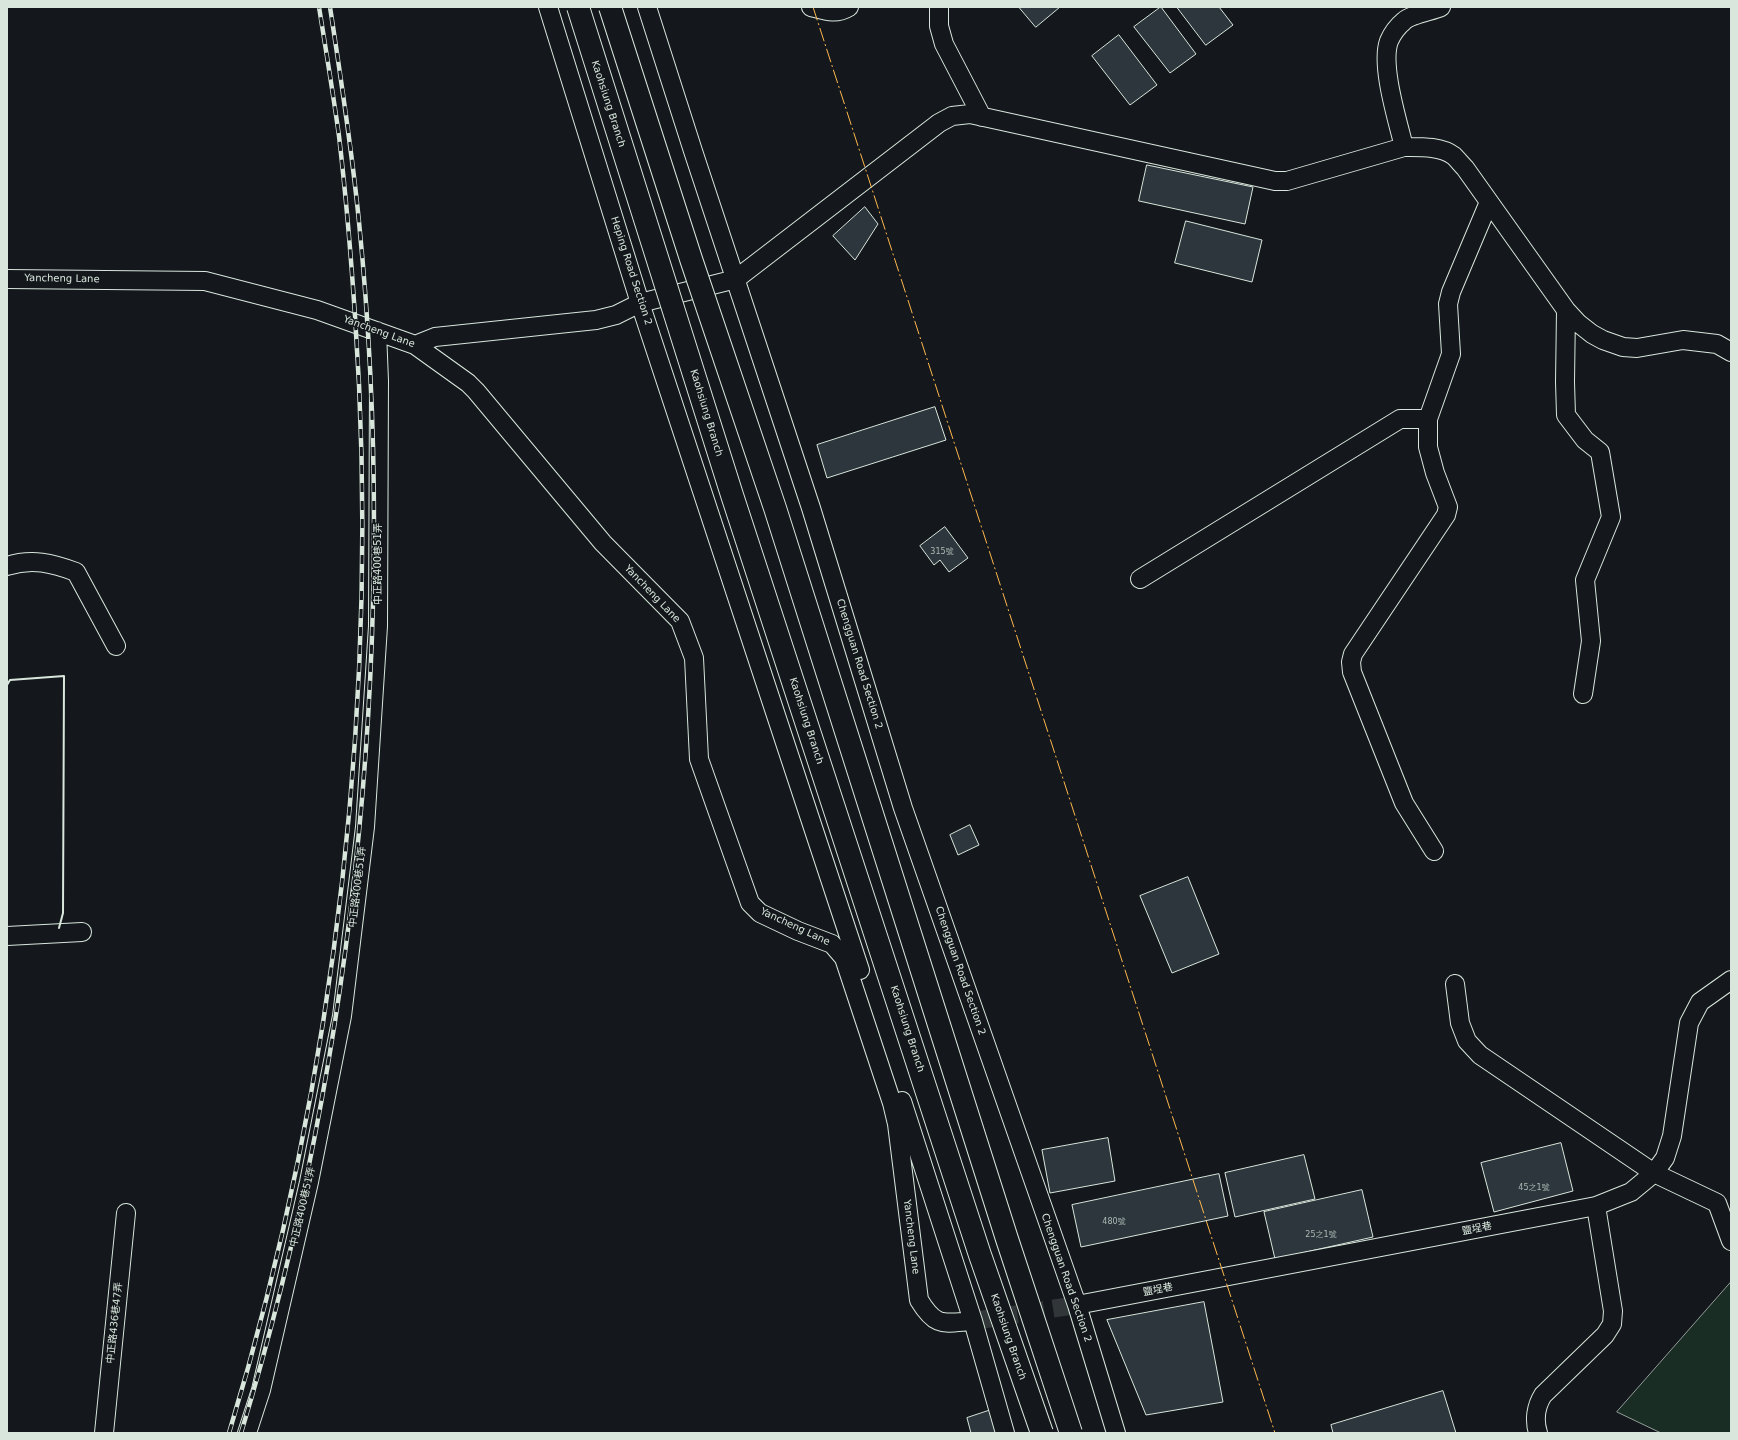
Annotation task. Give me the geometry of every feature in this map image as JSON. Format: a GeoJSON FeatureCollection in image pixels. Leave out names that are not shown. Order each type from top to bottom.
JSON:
{"type":"FeatureCollection","features":[{"type":"Feature","properties":{"kind":"highway","name":"Kaohsiung Branch"},"geometry":{"type":"LineString","coordinates":[[578,7],[732,495],[980,1255],[1042,1433]]}},
{"type":"Feature","properties":{"kind":"highway"},"geometry":{"type":"LineString","coordinates":[[610,7],[691,259],[775,508],[1007,1239],[1071,1433]]}},
{"type":"Feature","properties":{"kind":"street","name":"Heping Road Section 2"},"geometry":{"type":"LineString","coordinates":[[548,7],[640,303],[814,829],[973,1321]]}},
{"type":"Feature","properties":{"kind":"street"},"geometry":{"type":"LineString","coordinates":[[647,7],[693,152],[736,279]]}},
{"type":"Feature","properties":{"kind":"street"},"geometry":{"type":"LineString","coordinates":[[811,7],[832,12],[841,12],[849,7]]}},
{"type":"Feature","properties":{"kind":"street"},"geometry":{"type":"LineString","coordinates":[[939,7],[939,26],[944,44],[982,117]]}},
{"type":"Feature","properties":{"kind":"street"},"geometry":{"type":"LineString","coordinates":[[1404,147],[1389,84],[1387,64],[1389,42],[1395,30],[1405,20],[1441,7]]}},
{"type":"Feature","properties":{"kind":"street"},"geometry":{"type":"LineString","coordinates":[[415,345],[435,337],[596,320],[616,315],[640,303],[736,279],[939,123],[952,116],[970,114],[1275,181],[1287,180],[1404,147],[1436,149],[1454,156],[1465,168],[1566,310],[1578,323],[1592,334],[1623,348],[1637,348],[1683,340],[1717,344],[1731,352]]}},
{"type":"Feature","properties":{"kind":"street"},"geometry":{"type":"LineString","coordinates":[[1434,851],[1404,803],[1352,672],[1351,662],[1353,654],[1446,515],[1448,507],[1435,473],[1428,447],[1428,419],[1451,354],[1452,344],[1448,304],[1451,292],[1489,202]]}},
{"type":"Feature","properties":{"kind":"street","name":"Yancheng Lane"},"geometry":{"type":"LineString","coordinates":[[7,279],[205,281],[317,310],[415,345],[468,383],[476,391],[603,543],[680,621],[694,658],[699,759],[750,903],[760,913],[798,931],[832,944],[844,958],[892,1102],[919,1300],[928,1315],[943,1323],[973,1321]]}},
{"type":"Feature","properties":{"kind":"street","name":"Chengguan Road Section 2"},"geometry":{"type":"LineString","coordinates":[[736,279],[811,508],[903,808],[1076,1305],[1116,1433]]}},
{"type":"Feature","properties":{"kind":"street"},"geometry":{"type":"LineString","coordinates":[[1566,310],[1566,415],[1585,440],[1600,452],[1611,517],[1585,580],[1591,641],[1583,694]]}},
{"type":"Feature","properties":{"kind":"street","name":"中正路400巷51弄"},"geometry":{"type":"LineString","coordinates":[[247,1433],[261,1390],[311,1175],[342,1016],[365,827],[378,626],[379,381],[377,331]]}},
{"type":"Feature","properties":{"kind":"street"},"geometry":{"type":"LineString","coordinates":[[1140,579],[1400,419],[1428,419]]}},
{"type":"Feature","properties":{"kind":"street"},"geometry":{"type":"LineString","coordinates":[[7,566],[32,561],[54,564],[76,572],[116,646]]}},
{"type":"Feature","properties":{"kind":"street"},"geometry":{"type":"LineString","coordinates":[[7,936],[82,932]]}},
{"type":"Feature","properties":{"kind":"street","name":"鹽埕巷"},"geometry":{"type":"LineString","coordinates":[[1076,1305],[1596,1206],[1631,1192],[1654,1173],[1665,1158],[1672,1136],[1689,1023],[1700,1002],[1731,980]]}},
{"type":"Feature","properties":{"kind":"street"},"geometry":{"type":"LineString","coordinates":[[1455,984],[1460,1023],[1467,1041],[1480,1055],[1654,1173],[1717,1203],[1731,1241]]}},
{"type":"Feature","properties":{"kind":"street"},"geometry":{"type":"LineString","coordinates":[[1538,1433],[1536,1418],[1538,1403],[1543,1395],[1605,1335],[1612,1324],[1613,1311],[1596,1206]]}},
{"type":"Feature","properties":{"kind":"street","name":"中正路436巷47弄"},"geometry":{"type":"LineString","coordinates":[[104,1433],[126,1213]]}},
{"type":"Feature","properties":{"kind":"street"},"geometry":{"type":"LineString","coordinates":[[973,1321],[1005,1433]]}},
{"type":"Feature","properties":{"kind":"green space"},"geometry":{"type":"Polygon","coordinates":[[[1731,1282],[1731,1433],[1661,1433],[1617,1412],[1731,1282]]]}},
{"type":"Feature","properties":{"kind":"building"},"geometry":{"type":"Polygon","coordinates":[[[1019,7],[1060,7],[1036,27],[1019,7]]]}},
{"type":"Feature","properties":{"kind":"building"},"geometry":{"type":"Polygon","coordinates":[[[1161,7],[1196,54],[1170,73],[1134,27],[1161,7]]]}},
{"type":"Feature","properties":{"kind":"building"},"geometry":{"type":"Polygon","coordinates":[[[1177,7],[1219,7],[1233,25],[1206,45],[1177,7]]]}},
{"type":"Feature","properties":{"kind":"building"},"geometry":{"type":"Polygon","coordinates":[[[1119,35],[1157,85],[1130,105],[1092,56],[1119,35]]]}},
{"type":"Feature","properties":{"kind":"building"},"geometry":{"type":"Polygon","coordinates":[[[1147,165],[1253,187],[1245,224],[1139,201],[1147,165]]]}},
{"type":"Feature","properties":{"kind":"building"},"geometry":{"type":"Polygon","coordinates":[[[865,207],[878,224],[855,260],[833,236],[865,207]]]}},
{"type":"Feature","properties":{"kind":"building"},"geometry":{"type":"Polygon","coordinates":[[[1186,221],[1262,240],[1252,282],[1175,263],[1186,221]]]}},
{"type":"Feature","properties":{"kind":"building"},"geometry":{"type":"Polygon","coordinates":[[[935,407],[946,440],[827,478],[817,445],[935,407]]]}},
{"type":"Feature","properties":{"kind":"building"},"geometry":{"type":"Polygon","coordinates":[[[945,527],[968,558],[949,572],[940,560],[934,565],[920,546],[945,527]]]}},
{"type":"Feature","properties":{"kind":"building"},"geometry":{"type":"Polygon","coordinates":[[[970,825],[979,845],[958,855],[950,835],[970,825]]]}},
{"type":"Feature","properties":{"kind":"building"},"geometry":{"type":"Polygon","coordinates":[[[1188,877],[1219,954],[1172,973],[1140,896],[1188,877]]]}},
{"type":"Feature","properties":{"kind":"building"},"geometry":{"type":"Polygon","coordinates":[[[1108,1138],[1115,1181],[1050,1193],[1042,1150],[1108,1138]]]}},
{"type":"Feature","properties":{"kind":"building"},"geometry":{"type":"Polygon","coordinates":[[[1561,1143],[1573,1191],[1494,1212],[1481,1163],[1561,1143]]]}},
{"type":"Feature","properties":{"kind":"building"},"geometry":{"type":"Polygon","coordinates":[[[1304,1155],[1315,1199],[1235,1217],[1225,1173],[1304,1155]]]}},
{"type":"Feature","properties":{"kind":"building"},"geometry":{"type":"Polygon","coordinates":[[[1219,1174],[1228,1216],[1081,1247],[1072,1205],[1219,1174]]]}},
{"type":"Feature","properties":{"kind":"building"},"geometry":{"type":"Polygon","coordinates":[[[1362,1190],[1373,1237],[1275,1259],[1264,1212],[1362,1190]]]}},
{"type":"Feature","properties":{"kind":"building"},"geometry":{"type":"Polygon","coordinates":[[[1204,1302],[1223,1402],[1146,1415],[1107,1320],[1204,1302]]]}},
{"type":"Feature","properties":{"kind":"building"},"geometry":{"type":"Polygon","coordinates":[[[1443,1391],[1456,1433],[1333,1433],[1331,1425],[1443,1391]]]}},
{"type":"Feature","properties":{"kind":"building"},"geometry":{"type":"Polygon","coordinates":[[[991,1410],[998,1433],[971,1433],[967,1418],[991,1410]]]}},
{"type":"Feature","properties":{"kind":"tunnel"},"geometry":{"type":"LineString","coordinates":[[973,1321],[1077,1305]]}},
{"type":"Feature","properties":{"kind":"railway"},"geometry":{"type":"LineString","coordinates":[[229,1433],[266,1298],[298,1161],[323,1021],[342,880],[355,739],[361,597],[361,456],[355,316],[339,136],[319,7]]}},
{"type":"Feature","properties":{"kind":"railway"},"geometry":{"type":"LineString","coordinates":[[241,1433],[281,1287],[314,1138],[340,986],[359,833],[370,679],[374,526],[370,373],[359,222],[346,114],[330,7]]}},
{"type":"Feature","properties":{"kind":"wall"},"geometry":{"type":"LineString","coordinates":[[7,685],[10,680],[64,676],[63,913],[59,928]]}},
{"type":"Feature","properties":{"kind":"power"},"geometry":{"type":"LineString","coordinates":[[813,7],[1275,1433]]}}]}
